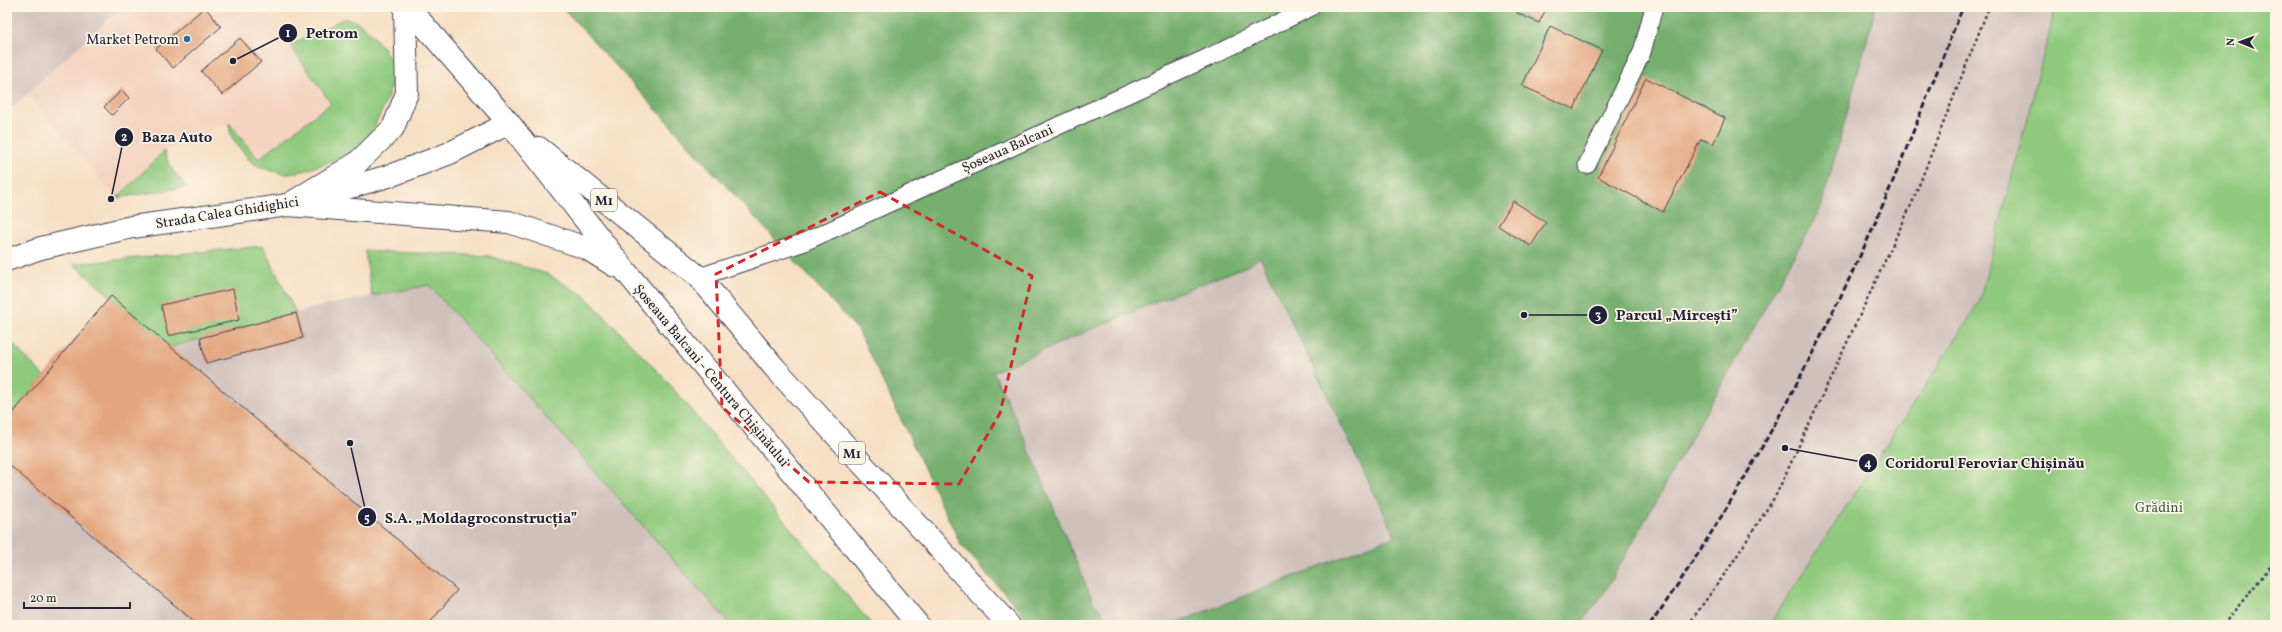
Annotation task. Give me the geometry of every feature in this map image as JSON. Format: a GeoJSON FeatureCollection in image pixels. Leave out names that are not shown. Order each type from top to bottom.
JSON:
{"type":"FeatureCollection","features":[{"type":"Feature","properties":{"kind":"main road","name":"Șoseaua Balcani - Centura Chișinăului"},"geometry":{"type":"LineString","coordinates":[[406,7],[509,123],[627,273],[918,625]]}},
{"type":"Feature","properties":{"kind":"main road"},"geometry":{"type":"LineString","coordinates":[[288,205],[357,163],[393,128],[407,94],[406,7]]}},
{"type":"Feature","properties":{"kind":"main road","name":"Șoseaua Balcani - Centura Chișinăului"},"geometry":{"type":"LineString","coordinates":[[509,123],[699,276],[774,367],[1009,625]]}},
{"type":"Feature","properties":{"kind":"main road","name":"Strada Calea Ghidighici"},"geometry":{"type":"LineString","coordinates":[[7,260],[41,248],[132,227],[288,205],[399,172],[450,153],[509,123]]}},
{"type":"Feature","properties":{"kind":"main road"},"geometry":{"type":"LineString","coordinates":[[288,205],[509,222],[586,248],[627,273]]}},
{"type":"Feature","properties":{"kind":"lane","name":"Șoseaua Balcani"},"geometry":{"type":"LineString","coordinates":[[699,276],[802,243],[1209,57],[1310,7]]}},
{"type":"Feature","properties":{"kind":"lane"},"geometry":{"type":"LineString","coordinates":[[1587,165],[1642,52],[1654,7]]}},
{"type":"Feature","properties":{"kind":"path"},"geometry":{"type":"LineString","coordinates":[[1688,625],[1732,565],[1776,495],[1912,204],[1989,7]]}},
{"type":"Feature","properties":{"kind":"path"},"geometry":{"type":"LineString","coordinates":[[2223,625],[2275,561]]}},
{"type":"Feature","properties":{"kind":"highlighted area"},"geometry":{"type":"Polygon","coordinates":[[[880,192],[1032,276],[1000,413],[959,484],[809,482],[722,407],[716,274],[880,192]]]}},
{"type":"Feature","properties":{"kind":"shaded area"},"geometry":{"type":"Polygon","coordinates":[[[7,7],[122,7],[7,112],[7,7]]]}},
{"type":"Feature","properties":{"kind":"shaded area"},"geometry":{"type":"Polygon","coordinates":[[[122,7],[263,7],[331,103],[258,159],[229,123],[164,151],[117,198],[28,94],[122,7]]]}},
{"type":"Feature","properties":{"kind":"shaded area"},"geometry":{"type":"Polygon","coordinates":[[[1876,7],[2056,7],[1979,302],[1769,625],[1580,625],[1604,593],[1821,208],[1876,7]]]}},
{"type":"Feature","properties":{"kind":"shaded area"},"geometry":{"type":"Polygon","coordinates":[[[1260,257],[1396,536],[1171,625],[1113,625],[1093,602],[993,372],[1160,300],[1249,265],[1260,257]]]}},
{"type":"Feature","properties":{"kind":"shaded area"},"geometry":{"type":"Polygon","coordinates":[[[429,285],[731,625],[7,625],[7,419],[111,296],[170,347],[313,308],[429,285]]]}},
{"type":"Feature","properties":{"kind":"green space"},"geometry":{"type":"Polygon","coordinates":[[[562,7],[1876,7],[1821,208],[1604,593],[1580,625],[1171,625],[1395,536],[1260,257],[1250,265],[1160,300],[993,372],[1018,423],[1093,602],[1113,625],[1033,625],[961,545],[858,330],[562,7]]]}},
{"type":"Feature","properties":{"kind":"green space","name":"Grădini"},"geometry":{"type":"Polygon","coordinates":[[[2056,7],[2275,7],[2275,625],[1769,625],[1979,303],[2056,7]]]}},
{"type":"Feature","properties":{"kind":"green space"},"geometry":{"type":"Polygon","coordinates":[[[343,19],[355,21],[365,28],[381,45],[391,63],[392,82],[386,101],[372,131],[363,142],[348,152],[328,162],[296,173],[284,174],[256,165],[249,159],[233,139],[230,132],[229,123],[258,159],[331,103],[290,45],[343,19]]]}},
{"type":"Feature","properties":{"kind":"green space"},"geometry":{"type":"Polygon","coordinates":[[[164,151],[170,167],[186,187],[117,198],[164,151]]]}},
{"type":"Feature","properties":{"kind":"green space"},"geometry":{"type":"Polygon","coordinates":[[[263,246],[296,313],[170,347],[73,264],[263,246]]]}},
{"type":"Feature","properties":{"kind":"green space"},"geometry":{"type":"Polygon","coordinates":[[[365,251],[489,256],[547,274],[585,296],[664,378],[872,625],[731,625],[429,285],[372,296],[365,251]]]}},
{"type":"Feature","properties":{"kind":"green space"},"geometry":{"type":"Polygon","coordinates":[[[7,338],[44,376],[7,420],[7,338]]]}},
{"type":"Feature","properties":{"kind":"building"},"geometry":{"type":"Polygon","coordinates":[[[205,7],[221,27],[173,68],[156,49],[205,7]]]}},
{"type":"Feature","properties":{"kind":"building"},"geometry":{"type":"Polygon","coordinates":[[[1519,7],[1547,7],[1539,23],[1517,13],[1519,7]]]}},
{"type":"Feature","properties":{"kind":"building"},"geometry":{"type":"Polygon","coordinates":[[[1550,26],[1602,50],[1574,109],[1522,86],[1550,26]]]}},
{"type":"Feature","properties":{"kind":"building"},"geometry":{"type":"Polygon","coordinates":[[[240,38],[261,62],[222,95],[201,71],[240,38]]]}},
{"type":"Feature","properties":{"kind":"building"},"geometry":{"type":"Polygon","coordinates":[[[1646,78],[1725,118],[1713,144],[1701,139],[1663,212],[1598,177],[1646,78]]]}},
{"type":"Feature","properties":{"kind":"building"},"geometry":{"type":"Polygon","coordinates":[[[122,90],[129,98],[112,115],[104,107],[122,90]]]}},
{"type":"Feature","properties":{"kind":"building"},"geometry":{"type":"Polygon","coordinates":[[[1513,201],[1546,222],[1531,246],[1498,226],[1513,201]]]}},
{"type":"Feature","properties":{"kind":"building"},"geometry":{"type":"Polygon","coordinates":[[[233,289],[239,320],[168,336],[161,305],[233,289]]]}},
{"type":"Feature","properties":{"kind":"building"},"geometry":{"type":"Polygon","coordinates":[[[111,296],[457,590],[428,625],[198,625],[7,463],[7,420],[111,296]]]}},
{"type":"Feature","properties":{"kind":"building"},"geometry":{"type":"Polygon","coordinates":[[[296,313],[303,338],[206,363],[200,338],[296,313]]]}},
{"type":"Feature","properties":{"kind":"railway"},"geometry":{"type":"LineString","coordinates":[[1650,625],[1711,534],[1739,487],[1767,439],[1818,342],[1879,214],[1963,7]]}},
{"type":"Feature","properties":{"kind":"place","name":"Market Petrom"},"geometry":{"type":"Point","coordinates":[187,39]}},
{"type":"Feature","properties":{"kind":"place","name":"Petrom"},"geometry":{"type":"Point","coordinates":[233,61]}},
{"type":"Feature","properties":{"kind":"place","name":"Baza Auto"},"geometry":{"type":"Point","coordinates":[111,199]}},
{"type":"Feature","properties":{"kind":"place","name":"Parcul „Mircești”"},"geometry":{"type":"Point","coordinates":[1524,315]}},
{"type":"Feature","properties":{"kind":"place","name":"S.A. „Moldagroconstrucția”"},"geometry":{"type":"Point","coordinates":[350,443]}},
{"type":"Feature","properties":{"kind":"place","name":"Coridorul Feroviar Chișinău"},"geometry":{"type":"Point","coordinates":[1785,448]}}]}
